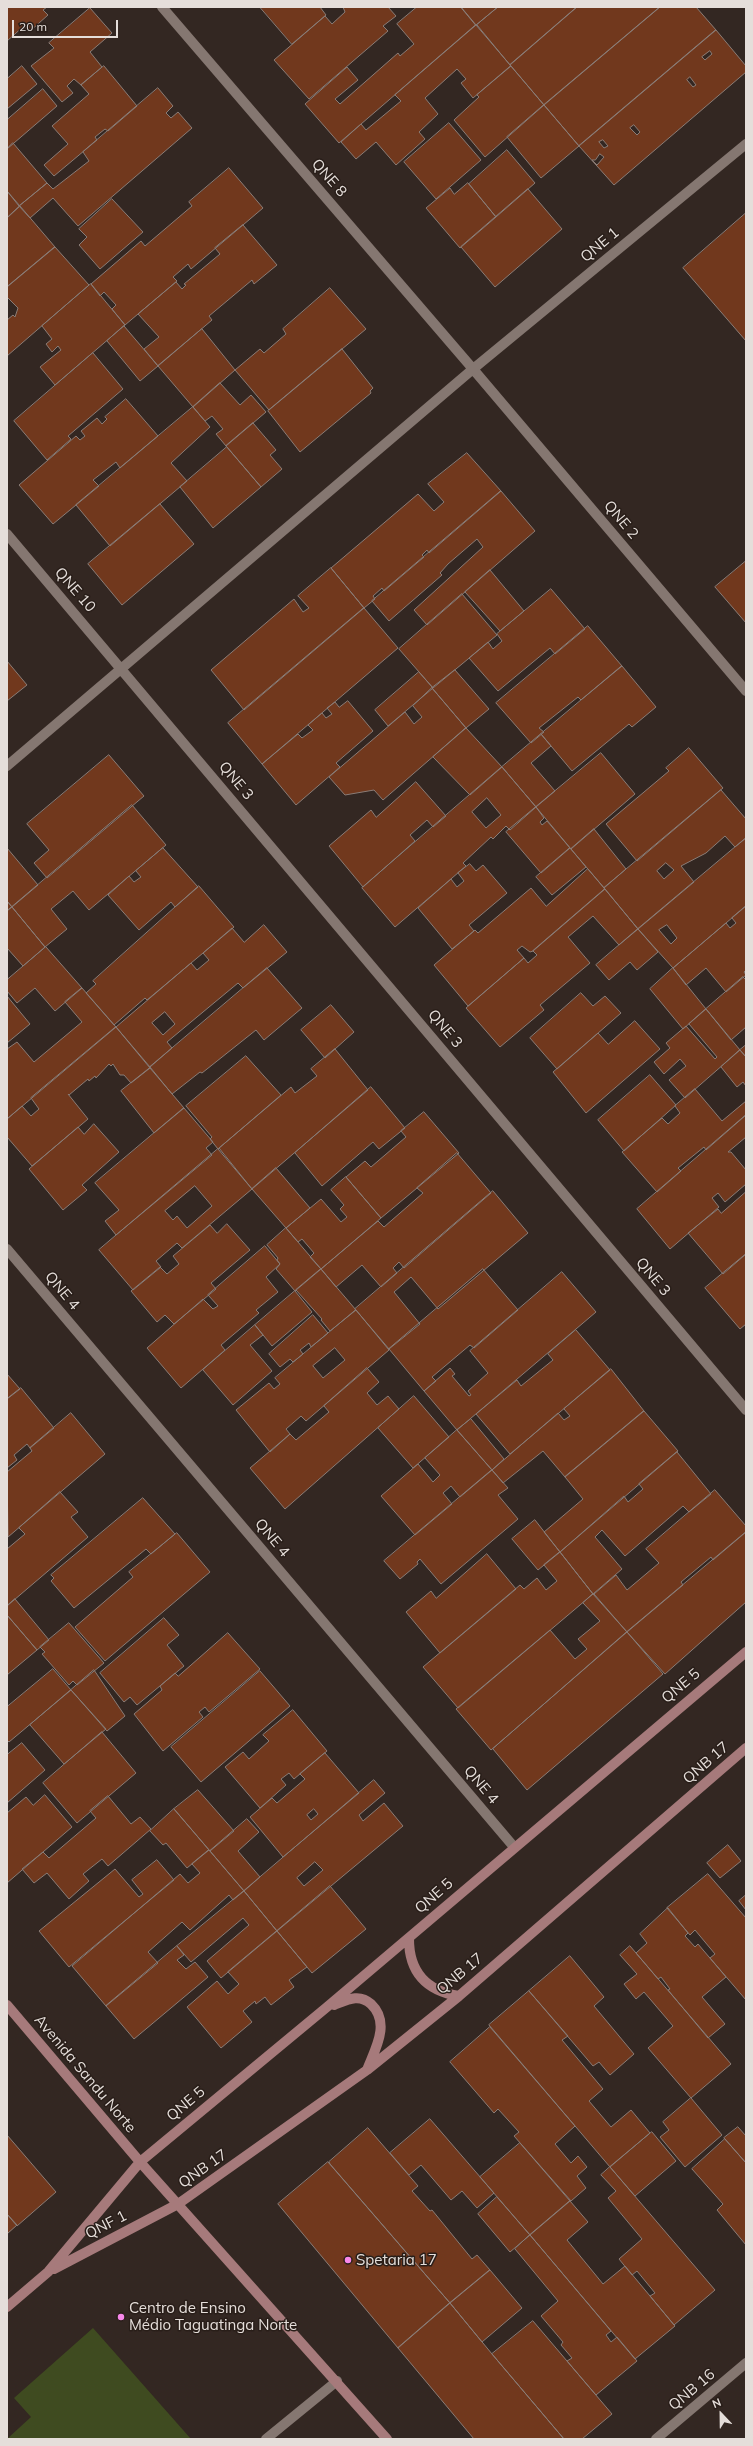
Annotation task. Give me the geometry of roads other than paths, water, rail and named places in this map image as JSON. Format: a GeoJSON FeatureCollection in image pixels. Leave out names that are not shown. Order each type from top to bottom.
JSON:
{"type":"FeatureCollection","features":[{"type":"Feature","properties":{"kind":"main road","name":"QNE 5"},"geometry":{"type":"LineString","coordinates":[[140,2162],[409,1938],[514,1847],[746,1652]]}},
{"type":"Feature","properties":{"kind":"main road","name":"QNB 17"},"geometry":{"type":"LineString","coordinates":[[178,2204],[367,2070],[459,1996],[746,1748]]}},
{"type":"Feature","properties":{"kind":"main road"},"geometry":{"type":"LineString","coordinates":[[409,1938],[410,1957],[424,1980],[440,1992],[459,1996]]}},
{"type":"Feature","properties":{"kind":"main road"},"geometry":{"type":"LineString","coordinates":[[327,2007],[350,1999],[360,1998],[367,2001],[379,2013],[382,2023],[381,2031],[367,2070]]}},
{"type":"Feature","properties":{"kind":"main road","name":"Avenida Sandu Norte"},"geometry":{"type":"LineString","coordinates":[[7,2005],[140,2162],[337,2381],[387,2439]]}},
{"type":"Feature","properties":{"kind":"main road","name":"QNF 1"},"geometry":{"type":"LineString","coordinates":[[7,2307],[48,2272],[140,2162]]}},
{"type":"Feature","properties":{"kind":"main road","name":"QNF 1"},"geometry":{"type":"LineString","coordinates":[[48,2272],[178,2204]]}},
{"type":"Feature","properties":{"kind":"street","name":"QNE 8"},"geometry":{"type":"LineString","coordinates":[[162,7],[473,369]]}},
{"type":"Feature","properties":{"kind":"street","name":"QNE 1"},"geometry":{"type":"LineString","coordinates":[[7,766],[121,667],[473,369],[746,144]]}},
{"type":"Feature","properties":{"kind":"street","name":"QNE 2"},"geometry":{"type":"LineString","coordinates":[[473,369],[746,691]]}},
{"type":"Feature","properties":{"kind":"street","name":"QNE 10"},"geometry":{"type":"LineString","coordinates":[[7,534],[121,667]]}},
{"type":"Feature","properties":{"kind":"street","name":"QNE 3"},"geometry":{"type":"LineString","coordinates":[[121,667],[746,1410]]}},
{"type":"Feature","properties":{"kind":"street","name":"QNE 4"},"geometry":{"type":"LineString","coordinates":[[7,1249],[514,1847]]}},
{"type":"Feature","properties":{"kind":"street","name":"QNB 16"},"geometry":{"type":"LineString","coordinates":[[656,2439],[746,2363]]}},
{"type":"Feature","properties":{"kind":"street"},"geometry":{"type":"LineString","coordinates":[[266,2439],[337,2381]]}},
{"type":"Feature","properties":{"kind":"place","name":"Spetaria 17"},"geometry":{"type":"Point","coordinates":[348,2260]}},
{"type":"Feature","properties":{"kind":"place","name":"Centro de Ensino Médio Taguatinga Norte"},"geometry":{"type":"Point","coordinates":[121,2317]}}]}
